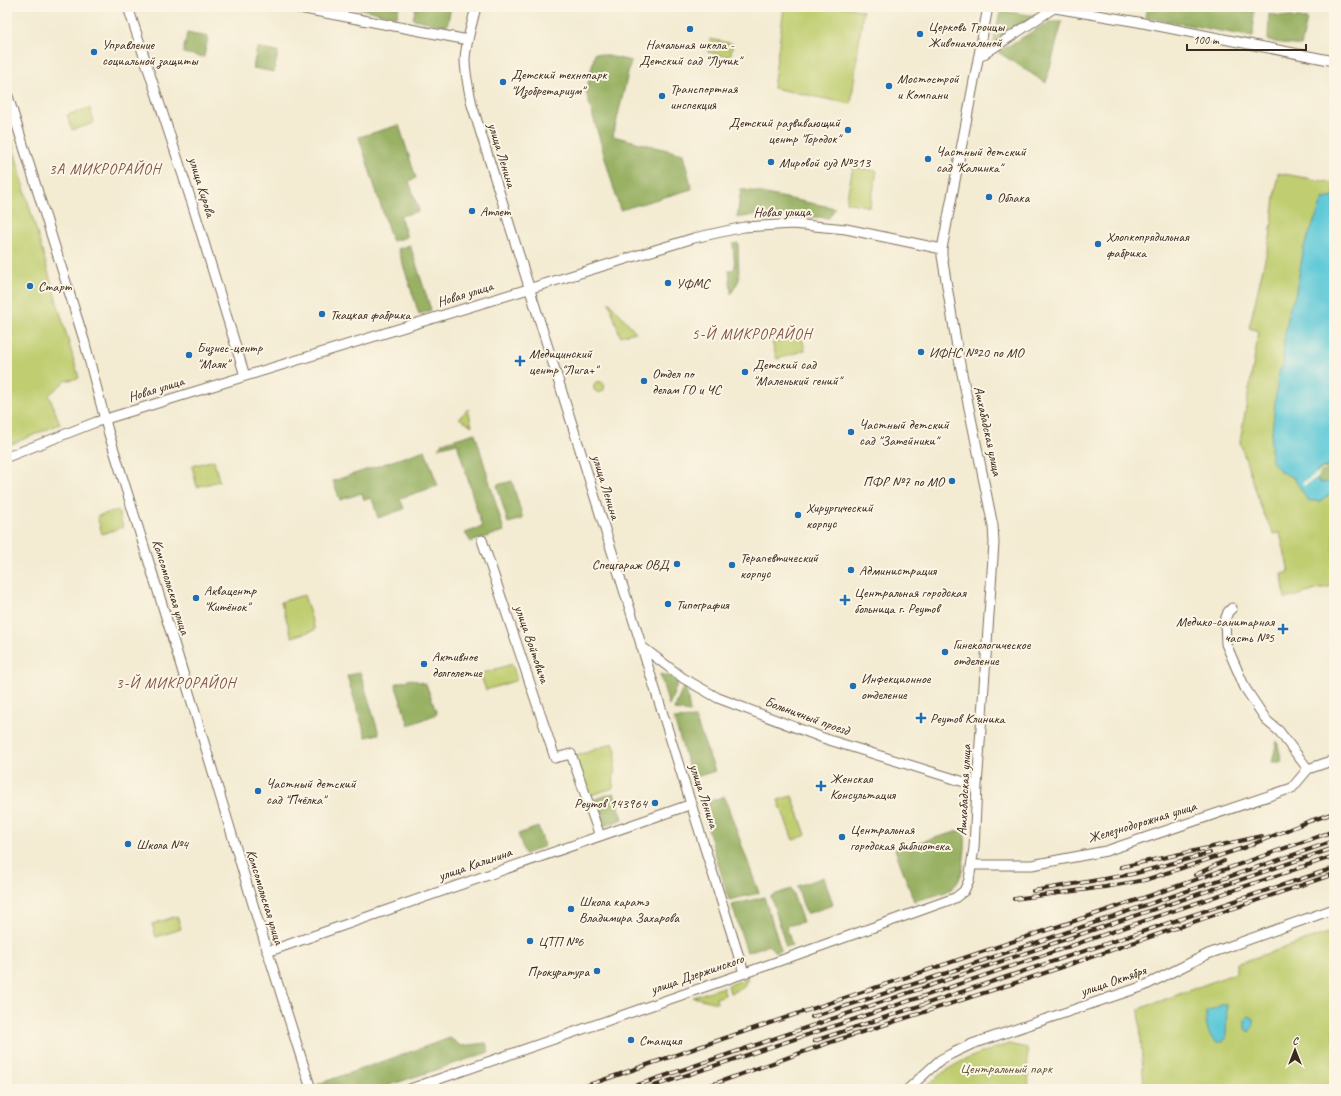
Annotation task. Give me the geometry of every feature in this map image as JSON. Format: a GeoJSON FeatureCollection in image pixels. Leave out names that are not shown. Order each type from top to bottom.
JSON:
{"type":"FeatureCollection","features":[{"type":"Feature","properties":{"kind":"street","name":"улица Кирова"},"geometry":{"type":"LineString","coordinates":[[128,7],[192,203],[245,376]]}},
{"type":"Feature","properties":{"kind":"street"},"geometry":{"type":"LineString","coordinates":[[294,7],[468,40]]}},
{"type":"Feature","properties":{"kind":"street","name":"улица Ленина"},"geometry":{"type":"LineString","coordinates":[[476,7],[468,40],[466,67],[472,106],[744,973]]}},
{"type":"Feature","properties":{"kind":"street","name":"Ашхабадская улица"},"geometry":{"type":"LineString","coordinates":[[972,865],[994,558],[994,534],[959,359],[942,249],[988,7]]}},
{"type":"Feature","properties":{"kind":"street"},"geometry":{"type":"LineString","coordinates":[[978,58],[1052,7],[1138,22],[1334,61]]}},
{"type":"Feature","properties":{"kind":"street","name":"Комсомольская улица"},"geometry":{"type":"LineString","coordinates":[[7,93],[267,952],[311,1089]]}},
{"type":"Feature","properties":{"kind":"street","name":"Новая улица"},"geometry":{"type":"LineString","coordinates":[[7,457],[105,420],[694,238],[732,229],[761,225],[808,224],[846,229],[942,249]]}},
{"type":"Feature","properties":{"kind":"street","name":"улица Войтовича"},"geometry":{"type":"LineString","coordinates":[[482,540],[555,758],[571,754],[600,836]]}},
{"type":"Feature","properties":{"kind":"street"},"geometry":{"type":"LineString","coordinates":[[1232,608],[1228,612],[1225,620],[1226,644],[1245,688],[1267,721],[1279,731],[1308,769],[1334,760]]}},
{"type":"Feature","properties":{"kind":"street","name":"Больничный проезд"},"geometry":{"type":"LineString","coordinates":[[641,646],[683,678],[718,698],[826,739],[977,786]]}},
{"type":"Feature","properties":{"kind":"street","name":"Железнодорожная улица"},"geometry":{"type":"LineString","coordinates":[[972,865],[1032,865],[1106,851],[1292,788],[1308,769]]}},
{"type":"Feature","properties":{"kind":"street","name":"улица Калинина"},"geometry":{"type":"LineString","coordinates":[[267,952],[692,804]]}},
{"type":"Feature","properties":{"kind":"street","name":"улица Дзержинского"},"geometry":{"type":"LineString","coordinates":[[410,1089],[955,898],[960,895],[967,886],[972,865]]}},
{"type":"Feature","properties":{"kind":"street","name":"улица Октября"},"geometry":{"type":"LineString","coordinates":[[908,1089],[936,1062],[965,1047],[1016,1028],[1144,986],[1208,954],[1334,909]]}},
{"type":"Feature","properties":{"kind":"green space"},"geometry":{"type":"Polygon","coordinates":[[[352,7],[399,7],[397,17],[352,7]]]}},
{"type":"Feature","properties":{"kind":"green space"},"geometry":{"type":"Polygon","coordinates":[[[416,7],[451,7],[447,26],[413,19],[416,7]]]}},
{"type":"Feature","properties":{"kind":"green space"},"geometry":{"type":"Polygon","coordinates":[[[784,7],[848,7],[863,11],[851,104],[773,88],[784,7]]]}},
{"type":"Feature","properties":{"kind":"green space"},"geometry":{"type":"Polygon","coordinates":[[[1147,7],[1254,7],[1253,37],[1145,17],[1147,7]]]}},
{"type":"Feature","properties":{"kind":"green space"},"geometry":{"type":"Polygon","coordinates":[[[1000,11],[1038,16],[993,45],[1000,11]]]}},
{"type":"Feature","properties":{"kind":"green space"},"geometry":{"type":"Polygon","coordinates":[[[1269,14],[1307,19],[1301,46],[1268,41],[1269,14]]]}},
{"type":"Feature","properties":{"kind":"green space"},"geometry":{"type":"Polygon","coordinates":[[[1049,22],[1062,22],[1046,83],[998,52],[1049,22]]]}},
{"type":"Feature","properties":{"kind":"green space"},"geometry":{"type":"Polygon","coordinates":[[[187,33],[208,37],[204,57],[183,53],[187,33]]]}},
{"type":"Feature","properties":{"kind":"green space"},"geometry":{"type":"Polygon","coordinates":[[[710,39],[733,44],[730,57],[708,52],[710,39]]]}},
{"type":"Feature","properties":{"kind":"green space"},"geometry":{"type":"Polygon","coordinates":[[[257,48],[278,52],[274,72],[253,68],[257,48]]]}},
{"type":"Feature","properties":{"kind":"green space"},"geometry":{"type":"Polygon","coordinates":[[[595,53],[631,61],[613,136],[683,154],[692,189],[620,210],[586,92],[595,53]]]}},
{"type":"Feature","properties":{"kind":"green space"},"geometry":{"type":"Polygon","coordinates":[[[90,108],[94,123],[72,130],[67,115],[90,108]]]}},
{"type":"Feature","properties":{"kind":"green space","name":"Старт"},"geometry":{"type":"Polygon","coordinates":[[[7,123],[26,195],[79,378],[65,381],[49,395],[60,424],[7,446],[7,123]]]}},
{"type":"Feature","properties":{"kind":"green space"},"geometry":{"type":"Polygon","coordinates":[[[399,125],[416,178],[409,181],[419,211],[400,216],[407,237],[392,241],[359,137],[399,125]]]}},
{"type":"Feature","properties":{"kind":"green space"},"geometry":{"type":"Polygon","coordinates":[[[853,167],[877,171],[870,207],[846,202],[853,167]]]}},
{"type":"Feature","properties":{"kind":"green space"},"geometry":{"type":"Polygon","coordinates":[[[1278,173],[1334,183],[1334,585],[1285,599],[1282,574],[1289,572],[1280,533],[1274,534],[1262,510],[1240,442],[1259,331],[1249,328],[1270,238],[1278,173]]]}},
{"type":"Feature","properties":{"kind":"green space"},"geometry":{"type":"Polygon","coordinates":[[[741,189],[835,208],[829,218],[760,214],[737,218],[741,189]]]}},
{"type":"Feature","properties":{"kind":"green space"},"geometry":{"type":"Polygon","coordinates":[[[738,243],[739,280],[731,294],[729,270],[735,269],[733,244],[738,243]]]}},
{"type":"Feature","properties":{"kind":"green space"},"geometry":{"type":"Polygon","coordinates":[[[410,245],[431,310],[419,314],[398,249],[410,245]]]}},
{"type":"Feature","properties":{"kind":"green space"},"geometry":{"type":"Polygon","coordinates":[[[609,302],[636,332],[620,336],[609,302]]]}},
{"type":"Feature","properties":{"kind":"green space"},"geometry":{"type":"Polygon","coordinates":[[[801,334],[805,350],[777,359],[772,343],[801,334]]]}},
{"type":"Feature","properties":{"kind":"green space"},"geometry":{"type":"Polygon","coordinates":[[[597,382],[601,382],[603,383],[603,391],[597,392],[594,389],[594,385],[597,382]]]}},
{"type":"Feature","properties":{"kind":"green space"},"geometry":{"type":"Polygon","coordinates":[[[468,409],[472,426],[459,418],[468,409]]]}},
{"type":"Feature","properties":{"kind":"green space"},"geometry":{"type":"Polygon","coordinates":[[[475,433],[504,531],[471,542],[465,533],[482,527],[457,443],[438,448],[442,443],[475,433]]]}},
{"type":"Feature","properties":{"kind":"green space"},"geometry":{"type":"Polygon","coordinates":[[[425,450],[438,486],[400,498],[404,509],[378,518],[372,498],[364,500],[362,493],[340,500],[333,481],[425,450]]]}},
{"type":"Feature","properties":{"kind":"green space"},"geometry":{"type":"Polygon","coordinates":[[[214,460],[219,481],[197,487],[192,466],[214,460]]]}},
{"type":"Feature","properties":{"kind":"green space"},"geometry":{"type":"Polygon","coordinates":[[[1328,466],[1334,468],[1334,480],[1332,482],[1321,483],[1318,481],[1316,476],[1318,470],[1328,466]]]}},
{"type":"Feature","properties":{"kind":"green space"},"geometry":{"type":"Polygon","coordinates":[[[512,481],[523,519],[508,523],[497,485],[512,481]]]}},
{"type":"Feature","properties":{"kind":"green space"},"geometry":{"type":"Polygon","coordinates":[[[118,510],[123,527],[102,534],[97,516],[118,510]]]}},
{"type":"Feature","properties":{"kind":"green space"},"geometry":{"type":"Polygon","coordinates":[[[304,595],[315,630],[292,637],[281,602],[304,595]]]}},
{"type":"Feature","properties":{"kind":"green space"},"geometry":{"type":"Polygon","coordinates":[[[512,664],[517,680],[486,690],[480,674],[512,664]]]}},
{"type":"Feature","properties":{"kind":"green space"},"geometry":{"type":"Polygon","coordinates":[[[360,672],[379,734],[366,737],[347,676],[360,672]]]}},
{"type":"Feature","properties":{"kind":"green space"},"geometry":{"type":"Polygon","coordinates":[[[660,674],[679,679],[669,706],[660,674]]]}},
{"type":"Feature","properties":{"kind":"green space"},"geometry":{"type":"Polygon","coordinates":[[[411,679],[426,684],[437,714],[409,725],[395,684],[411,679]]]}},
{"type":"Feature","properties":{"kind":"green space"},"geometry":{"type":"Polygon","coordinates":[[[685,683],[690,712],[674,710],[685,683]]]}},
{"type":"Feature","properties":{"kind":"green space"},"geometry":{"type":"Polygon","coordinates":[[[695,718],[715,771],[692,778],[674,719],[695,718]]]}},
{"type":"Feature","properties":{"kind":"green space"},"geometry":{"type":"Polygon","coordinates":[[[1277,741],[1282,762],[1272,762],[1277,741]]]}},
{"type":"Feature","properties":{"kind":"green space"},"geometry":{"type":"Polygon","coordinates":[[[613,743],[616,751],[613,788],[588,796],[574,757],[613,743]]]}},
{"type":"Feature","properties":{"kind":"green space"},"geometry":{"type":"Polygon","coordinates":[[[614,793],[623,819],[599,828],[589,801],[614,793]]]}},
{"type":"Feature","properties":{"kind":"green space"},"geometry":{"type":"Polygon","coordinates":[[[724,796],[759,893],[729,900],[701,805],[724,796]]]}},
{"type":"Feature","properties":{"kind":"green space"},"geometry":{"type":"Polygon","coordinates":[[[792,796],[806,835],[793,840],[778,800],[792,796]]]}},
{"type":"Feature","properties":{"kind":"green space"},"geometry":{"type":"Polygon","coordinates":[[[538,827],[545,846],[525,854],[518,834],[538,827]]]}},
{"type":"Feature","properties":{"kind":"green space"},"geometry":{"type":"Polygon","coordinates":[[[963,830],[965,840],[964,858],[959,879],[955,885],[950,890],[943,893],[914,901],[895,849],[963,830]]]}},
{"type":"Feature","properties":{"kind":"green space"},"geometry":{"type":"Polygon","coordinates":[[[824,877],[833,905],[806,914],[797,886],[824,877]]]}},
{"type":"Feature","properties":{"kind":"green space"},"geometry":{"type":"Polygon","coordinates":[[[791,889],[803,922],[786,926],[792,945],[786,947],[771,896],[791,889]]]}},
{"type":"Feature","properties":{"kind":"green space"},"geometry":{"type":"Polygon","coordinates":[[[764,897],[781,950],[775,952],[769,945],[747,952],[732,905],[764,897]]]}},
{"type":"Feature","properties":{"kind":"green space"},"geometry":{"type":"Polygon","coordinates":[[[177,916],[181,929],[156,937],[152,924],[177,916]]]}},
{"type":"Feature","properties":{"kind":"green space"},"geometry":{"type":"Polygon","coordinates":[[[1334,931],[1334,1089],[1144,1089],[1139,1009],[1236,973],[1236,964],[1334,931]]]}},
{"type":"Feature","properties":{"kind":"green space"},"geometry":{"type":"Polygon","coordinates":[[[748,978],[743,988],[730,993],[728,985],[748,978]]]}},
{"type":"Feature","properties":{"kind":"green space"},"geometry":{"type":"Polygon","coordinates":[[[723,987],[725,995],[716,998],[717,1003],[693,997],[723,987]]]}},
{"type":"Feature","properties":{"kind":"green space"},"geometry":{"type":"Polygon","coordinates":[[[450,1038],[461,1046],[486,1043],[489,1052],[378,1089],[319,1089],[318,1084],[450,1038]]]}},
{"type":"Feature","properties":{"kind":"green space","name":"Центральный парк"},"geometry":{"type":"Polygon","coordinates":[[[1009,1044],[1027,1048],[1029,1089],[924,1089],[944,1072],[964,1060],[1009,1044]]]}},
{"type":"Feature","properties":{"kind":"water"},"geometry":{"type":"Polygon","coordinates":[[[1334,197],[1334,425],[1332,426],[1334,430],[1334,468],[1328,466],[1318,470],[1316,476],[1318,481],[1321,483],[1332,482],[1334,480],[1334,492],[1320,501],[1308,501],[1294,478],[1281,472],[1271,460],[1271,441],[1278,375],[1283,364],[1284,340],[1290,306],[1295,296],[1304,247],[1323,199],[1334,197]]]}},
{"type":"Feature","properties":{"kind":"water"},"geometry":{"type":"Polygon","coordinates":[[[1221,1005],[1227,1005],[1226,1039],[1221,1042],[1216,1042],[1212,1039],[1206,1023],[1206,1012],[1221,1005]]]}},
{"type":"Feature","properties":{"kind":"water"},"geometry":{"type":"Polygon","coordinates":[[[1249,1016],[1253,1018],[1253,1022],[1249,1032],[1245,1029],[1245,1020],[1249,1016]]]}},
{"type":"Feature","properties":{"kind":"pier"},"geometry":{"type":"Polygon","coordinates":[[[1323,469],[1326,469],[1320,472],[1318,477],[1304,486],[1302,483],[1323,469]]]}},
{"type":"Feature","properties":{"kind":"railway"},"geometry":{"type":"LineString","coordinates":[[1014,899],[1145,880],[1246,847],[1307,822],[1334,813]]}},
{"type":"Feature","properties":{"kind":"railway"},"geometry":{"type":"LineString","coordinates":[[577,1089],[1149,896],[1334,831]]}},
{"type":"Feature","properties":{"kind":"railway"},"geometry":{"type":"LineString","coordinates":[[1121,867],[1262,836]]}},
{"type":"Feature","properties":{"kind":"railway"},"geometry":{"type":"LineString","coordinates":[[812,1017],[926,980],[1334,841]]}},
{"type":"Feature","properties":{"kind":"railway"},"geometry":{"type":"LineString","coordinates":[[626,1089],[1334,848]]}},
{"type":"Feature","properties":{"kind":"railway"},"geometry":{"type":"LineString","coordinates":[[1033,891],[1133,874],[1210,853]]}},
{"type":"Feature","properties":{"kind":"railway"},"geometry":{"type":"LineString","coordinates":[[645,1089],[933,993],[1334,856]]}},
{"type":"Feature","properties":{"kind":"railway"},"geometry":{"type":"LineString","coordinates":[[1195,875],[1224,861]]}},
{"type":"Feature","properties":{"kind":"railway"},"geometry":{"type":"LineString","coordinates":[[814,1041],[1334,868]]}},
{"type":"Feature","properties":{"kind":"railway"},"geometry":{"type":"LineString","coordinates":[[700,1089],[831,1042],[1027,979],[1334,874]]}},
{"type":"Feature","properties":{"kind":"place","name":"Начальная школа - Детский сад \"Лучик\""},"geometry":{"type":"Point","coordinates":[690,29]}},
{"type":"Feature","properties":{"kind":"place","name":"Церковь Троицы Живоначальной"},"geometry":{"type":"Point","coordinates":[920,34]}},
{"type":"Feature","properties":{"kind":"place","name":"Управление социальной защиты"},"geometry":{"type":"Point","coordinates":[94,52]}},
{"type":"Feature","properties":{"kind":"place","name":"Детский технопарк \"Изобретариум\""},"geometry":{"type":"Point","coordinates":[503,82]}},
{"type":"Feature","properties":{"kind":"place","name":"Мостострой и Компани"},"geometry":{"type":"Point","coordinates":[889,86]}},
{"type":"Feature","properties":{"kind":"place","name":"Транспортная инспекция"},"geometry":{"type":"Point","coordinates":[662,96]}},
{"type":"Feature","properties":{"kind":"place","name":"Детский развивающий центр \"Городок\""},"geometry":{"type":"Point","coordinates":[848,130]}},
{"type":"Feature","properties":{"kind":"place","name":"Частный детский сад \"Калинка\""},"geometry":{"type":"Point","coordinates":[928,159]}},
{"type":"Feature","properties":{"kind":"place","name":"Мировой суд №313"},"geometry":{"type":"Point","coordinates":[771,162]}},
{"type":"Feature","properties":{"kind":"place","name":"Облака"},"geometry":{"type":"Point","coordinates":[989,197]}},
{"type":"Feature","properties":{"kind":"place","name":"Атлет"},"geometry":{"type":"Point","coordinates":[472,211]}},
{"type":"Feature","properties":{"kind":"place","name":"Хлопкопрядильная фабрика"},"geometry":{"type":"Point","coordinates":[1098,244]}},
{"type":"Feature","properties":{"kind":"place","name":"УФМС"},"geometry":{"type":"Point","coordinates":[668,283]}},
{"type":"Feature","properties":{"kind":"place","name":"Старт"},"geometry":{"type":"Point","coordinates":[30,286]}},
{"type":"Feature","properties":{"kind":"place","name":"Ткацкая фабрика"},"geometry":{"type":"Point","coordinates":[322,314]}},
{"type":"Feature","properties":{"kind":"place","name":"ИФНС №20 по МО"},"geometry":{"type":"Point","coordinates":[921,352]}},
{"type":"Feature","properties":{"kind":"place","name":"Бизнес-центр \"Маяк\""},"geometry":{"type":"Point","coordinates":[189,355]}},
{"type":"Feature","properties":{"kind":"place","name":"Медицинский центр \"Лига+\""},"geometry":{"type":"Point","coordinates":[520,361]}},
{"type":"Feature","properties":{"kind":"place","name":"Детский сад \"Маленький гений\""},"geometry":{"type":"Point","coordinates":[745,372]}},
{"type":"Feature","properties":{"kind":"place","name":"Отдел по делам ГО и ЧС"},"geometry":{"type":"Point","coordinates":[644,381]}},
{"type":"Feature","properties":{"kind":"place","name":"Частный детский сад \"Затейники\""},"geometry":{"type":"Point","coordinates":[851,432]}},
{"type":"Feature","properties":{"kind":"place","name":"ПФР №7 по МО"},"geometry":{"type":"Point","coordinates":[952,481]}},
{"type":"Feature","properties":{"kind":"place","name":"Хирургический корпус"},"geometry":{"type":"Point","coordinates":[798,515]}},
{"type":"Feature","properties":{"kind":"place","name":"Спецгараж ОВД"},"geometry":{"type":"Point","coordinates":[677,564]}},
{"type":"Feature","properties":{"kind":"place","name":"Терапевтический корпус"},"geometry":{"type":"Point","coordinates":[732,565]}},
{"type":"Feature","properties":{"kind":"place","name":"Администрация"},"geometry":{"type":"Point","coordinates":[851,570]}},
{"type":"Feature","properties":{"kind":"place","name":"Аквацентр \"Китёнок\""},"geometry":{"type":"Point","coordinates":[196,598]}},
{"type":"Feature","properties":{"kind":"place","name":"Центральная городская больница г. Реутов"},"geometry":{"type":"Point","coordinates":[845,600]}},
{"type":"Feature","properties":{"kind":"place","name":"Типография"},"geometry":{"type":"Point","coordinates":[668,604]}},
{"type":"Feature","properties":{"kind":"place","name":"Медико-санитарная часть №5"},"geometry":{"type":"Point","coordinates":[1283,629]}},
{"type":"Feature","properties":{"kind":"place","name":"Гинекологическое отделение"},"geometry":{"type":"Point","coordinates":[945,652]}},
{"type":"Feature","properties":{"kind":"place","name":"Активное долголетие"},"geometry":{"type":"Point","coordinates":[424,664]}},
{"type":"Feature","properties":{"kind":"place","name":"Инфекционное отделение"},"geometry":{"type":"Point","coordinates":[853,686]}},
{"type":"Feature","properties":{"kind":"place","name":"Реутов Клиника"},"geometry":{"type":"Point","coordinates":[921,718]}},
{"type":"Feature","properties":{"kind":"place","name":"Женская Консультация"},"geometry":{"type":"Point","coordinates":[821,786]}},
{"type":"Feature","properties":{"kind":"place","name":"Частный детский сад \"Пчёлка\""},"geometry":{"type":"Point","coordinates":[258,791]}},
{"type":"Feature","properties":{"kind":"place","name":"Реутов 143964"},"geometry":{"type":"Point","coordinates":[655,803]}},
{"type":"Feature","properties":{"kind":"place","name":"Центральная городская библиотека"},"geometry":{"type":"Point","coordinates":[842,837]}},
{"type":"Feature","properties":{"kind":"place","name":"Школа №4"},"geometry":{"type":"Point","coordinates":[128,844]}},
{"type":"Feature","properties":{"kind":"place","name":"Школа каратэ Владимира Захарова"},"geometry":{"type":"Point","coordinates":[571,909]}},
{"type":"Feature","properties":{"kind":"place","name":"ЦТП №6"},"geometry":{"type":"Point","coordinates":[530,941]}},
{"type":"Feature","properties":{"kind":"place","name":"Прокуратура"},"geometry":{"type":"Point","coordinates":[597,971]}},
{"type":"Feature","properties":{"kind":"place","name":"Станция"},"geometry":{"type":"Point","coordinates":[631,1040]}},
{"type":"Feature","properties":{"kind":"district","name":"3А МИКРОРАЙОН"},"geometry":{"type":"Point","coordinates":[105,169]}},
{"type":"Feature","properties":{"kind":"district","name":"5-Й МИКРОРАЙОН"},"geometry":{"type":"Point","coordinates":[752,334]}},
{"type":"Feature","properties":{"kind":"district","name":"3-Й МИКРОРАЙОН"},"geometry":{"type":"Point","coordinates":[176,683]}}]}
